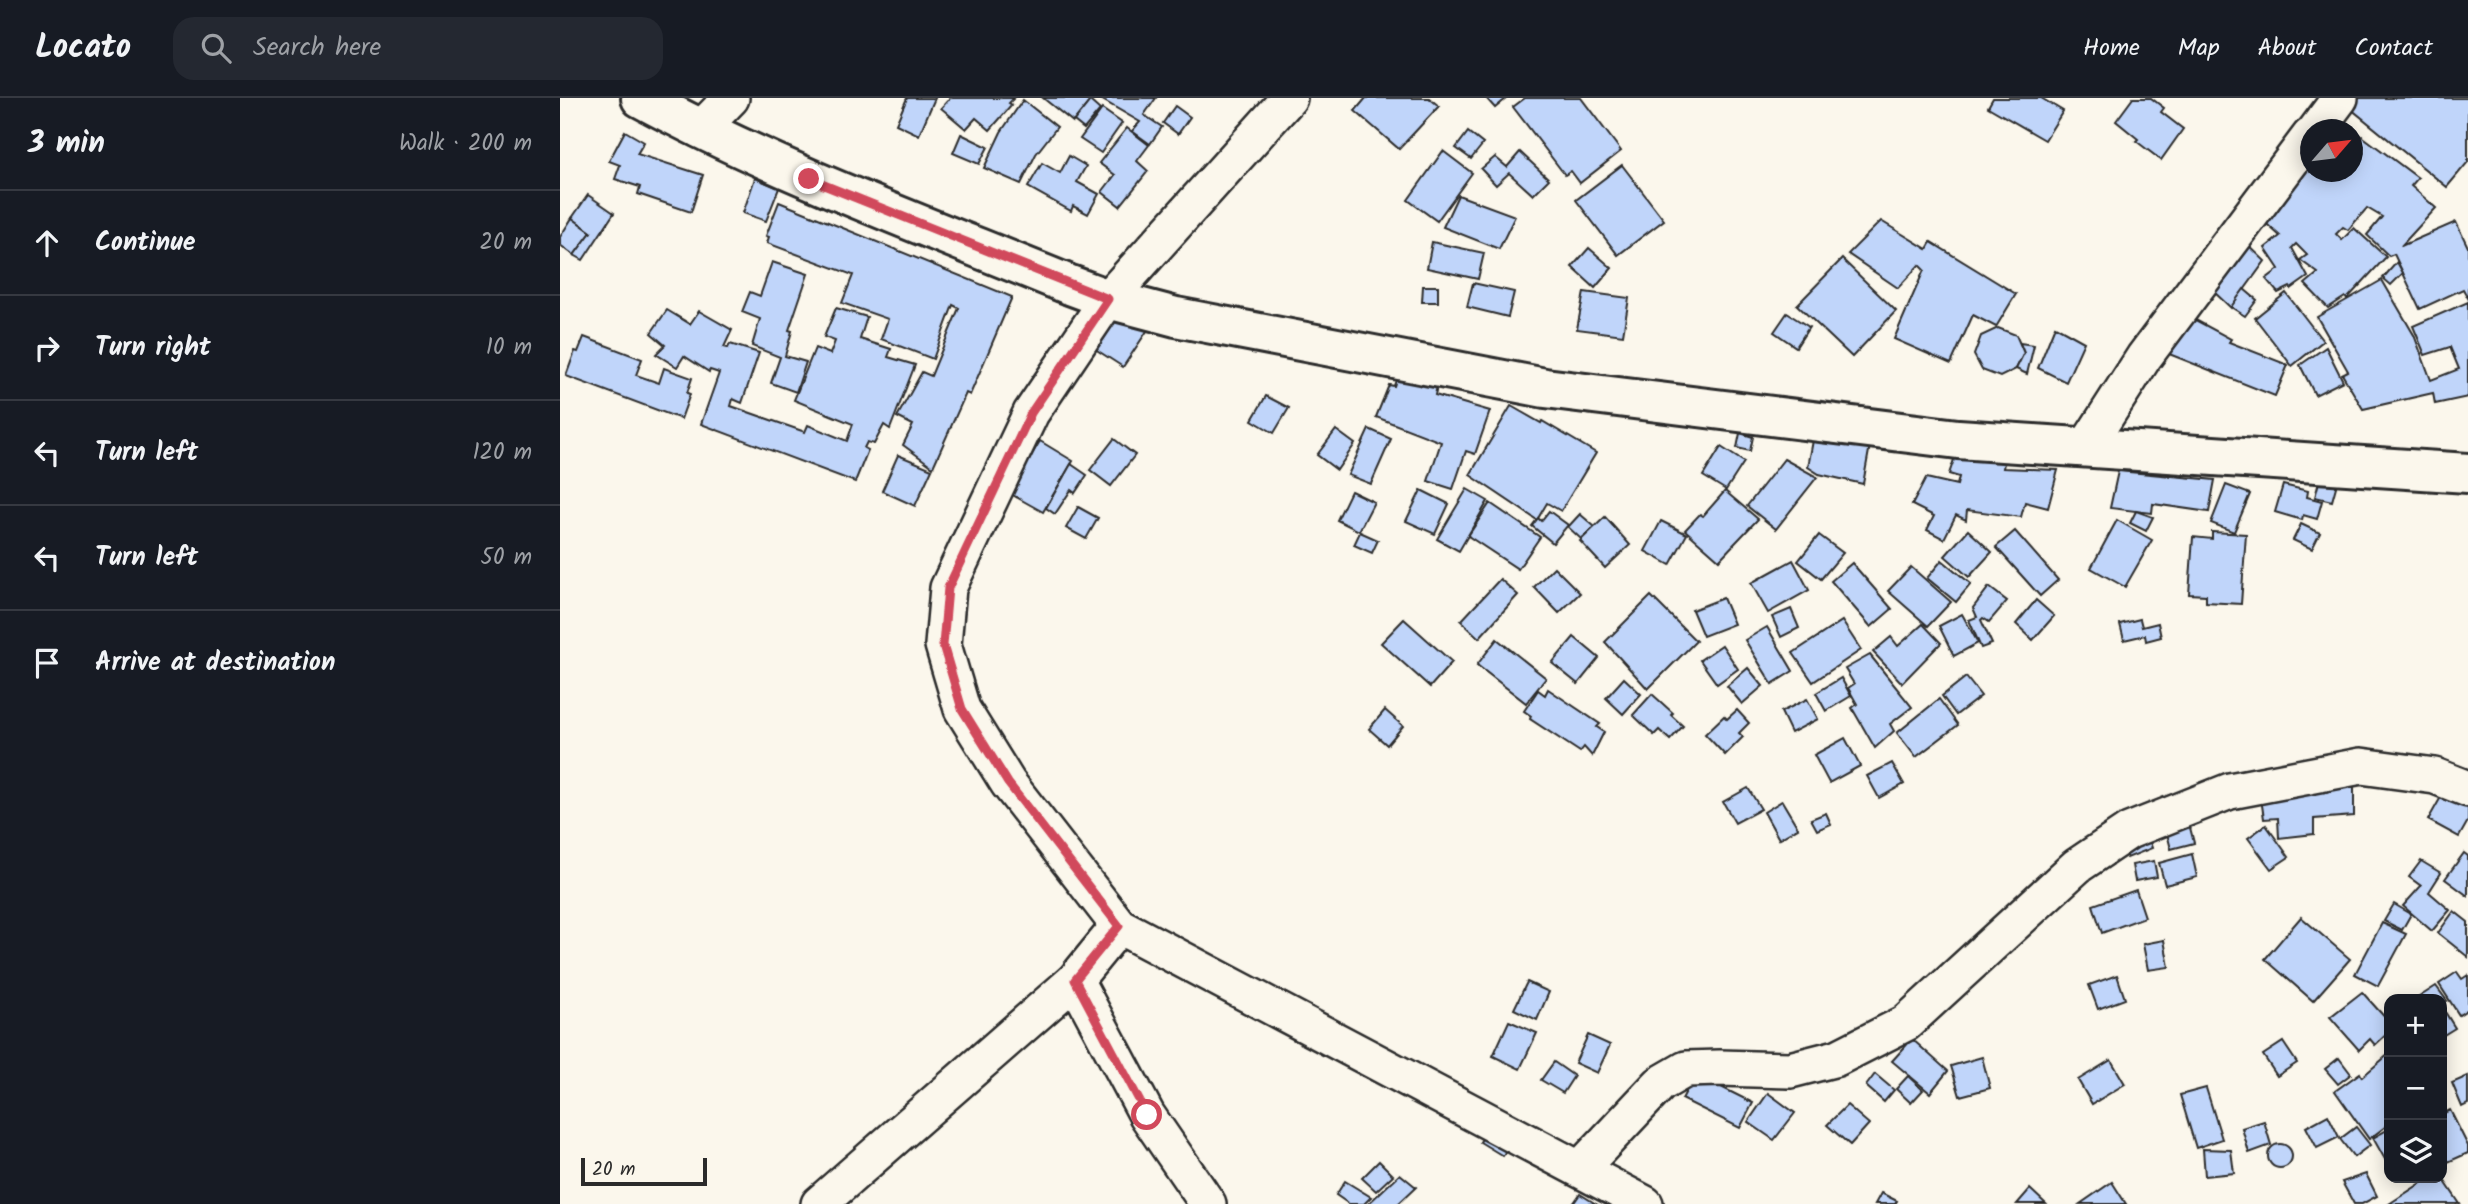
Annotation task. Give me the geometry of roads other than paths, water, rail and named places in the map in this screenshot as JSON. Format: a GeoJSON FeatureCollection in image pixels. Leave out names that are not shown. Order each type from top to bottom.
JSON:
{"type":"FeatureCollection","features":[{"type":"Feature","properties":{"kind":"main road"},"geometry":{"type":"LineString","coordinates":[[641,98],[700,130],[809,179],[1108,299],[1176,317],[1545,388],[1958,439],[2468,472]]}},
{"type":"Feature","properties":{"kind":"street"},"geometry":{"type":"LineString","coordinates":[[700,130],[730,98]]}},
{"type":"Feature","properties":{"kind":"street"},"geometry":{"type":"LineString","coordinates":[[1289,98],[1108,299],[1031,413],[948,588],[943,645],[962,709],[1008,783],[1119,926],[1645,1204]]}},
{"type":"Feature","properties":{"kind":"street"},"geometry":{"type":"LineString","coordinates":[[2324,119],[2340,98]]}},
{"type":"Feature","properties":{"kind":"street"},"geometry":{"type":"LineString","coordinates":[[2086,447],[2144,357],[2300,151]]}},
{"type":"Feature","properties":{"kind":"street"},"geometry":{"type":"LineString","coordinates":[[1580,1169],[1660,1084],[1686,1069],[1790,1070],[1837,1058],[1906,1023],[2077,866],[2129,831],[2230,791],[2361,766],[2435,776],[2468,789]]}},
{"type":"Feature","properties":{"kind":"street"},"geometry":{"type":"LineString","coordinates":[[819,1204],[1075,980],[1119,926]]}},
{"type":"Feature","properties":{"kind":"street"},"geometry":{"type":"LineString","coordinates":[[1075,980],[1147,1115],[1208,1204]]}}]}
